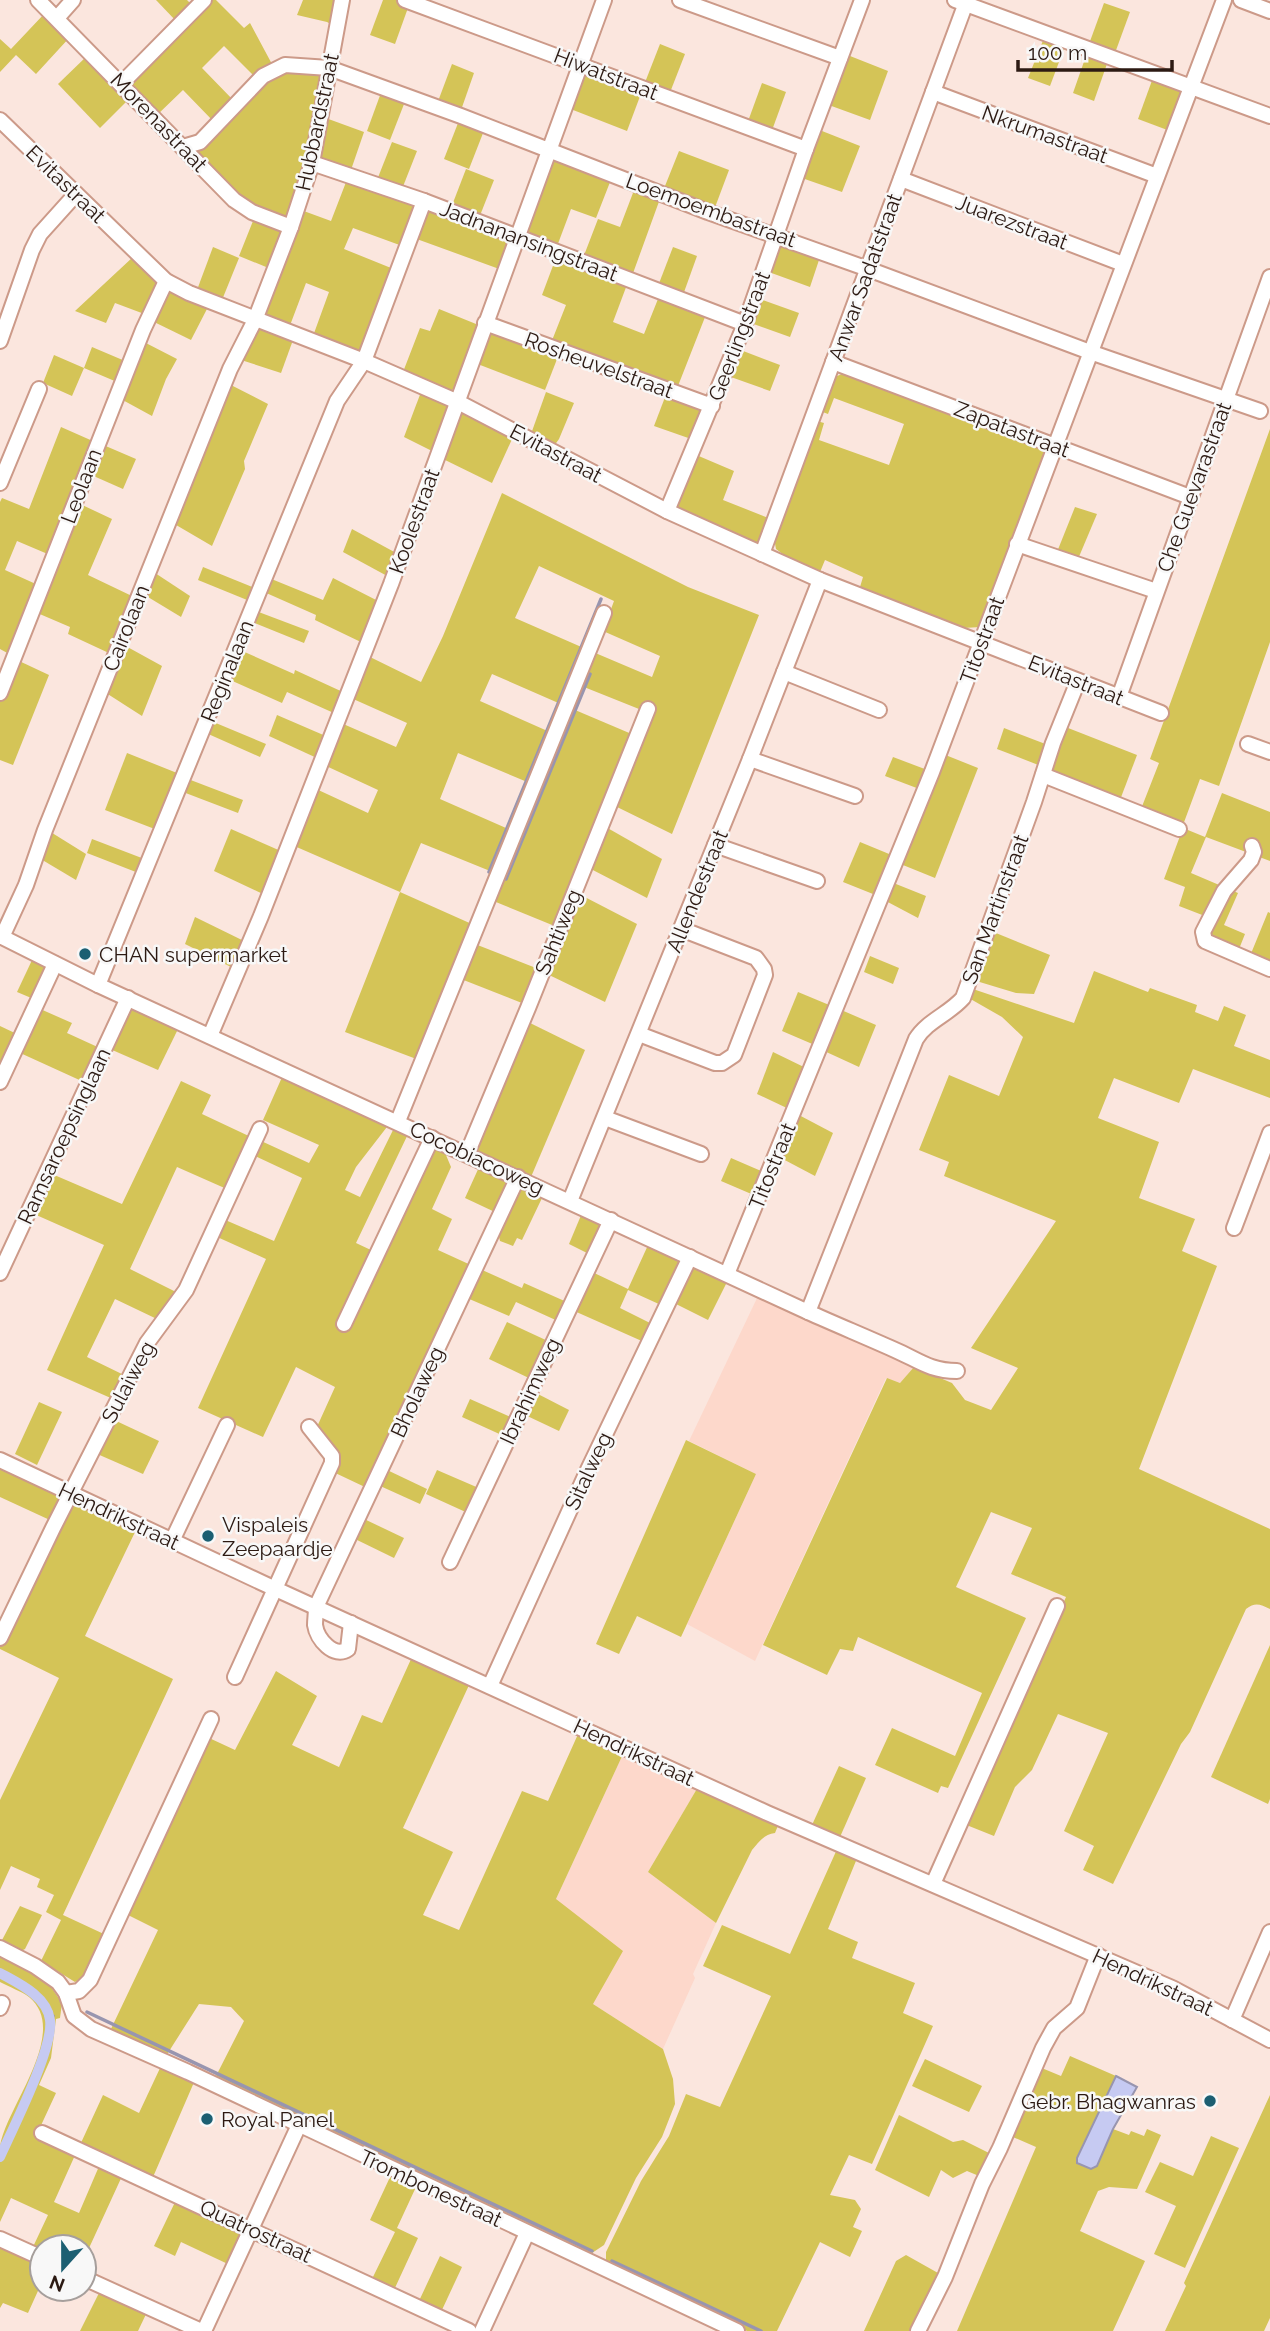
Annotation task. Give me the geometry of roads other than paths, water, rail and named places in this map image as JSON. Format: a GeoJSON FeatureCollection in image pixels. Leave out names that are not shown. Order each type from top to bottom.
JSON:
{"type":"FeatureCollection","features":[{"type":"Feature","properties":{"kind":"street","name":"Morenastraat"},"geometry":{"type":"LineString","coordinates":[[38,0],[150,116],[243,206],[291,228]]}},
{"type":"Feature","properties":{"kind":"street"},"geometry":{"type":"LineString","coordinates":[[57,18],[73,0]]}},
{"type":"Feature","properties":{"kind":"street"},"geometry":{"type":"LineString","coordinates":[[121,84],[204,0]]}},
{"type":"Feature","properties":{"kind":"street","name":"Hubbardstraat"},"geometry":{"type":"LineString","coordinates":[[255,320],[291,228],[312,163],[342,0]]}},
{"type":"Feature","properties":{"kind":"street","name":"Hiwatstraat"},"geometry":{"type":"LineString","coordinates":[[405,0],[806,149]]}},
{"type":"Feature","properties":{"kind":"street","name":"Koolestraat"},"geometry":{"type":"LineString","coordinates":[[210,1036],[261,916],[372,634],[604,0]]}},
{"type":"Feature","properties":{"kind":"street"},"geometry":{"type":"LineString","coordinates":[[680,0],[840,58]]}},
{"type":"Feature","properties":{"kind":"street","name":"Geerlingstraat"},"geometry":{"type":"LineString","coordinates":[[667,511],[745,324],[862,0]]}},
{"type":"Feature","properties":{"kind":"street","name":"Titostraat"},"geometry":{"type":"LineString","coordinates":[[727,1275],[932,772],[1224,0]]}},
{"type":"Feature","properties":{"kind":"street"},"geometry":{"type":"LineString","coordinates":[[1241,0],[1270,11]]}},
{"type":"Feature","properties":{"kind":"street"},"geometry":{"type":"LineString","coordinates":[[962,1],[1270,116]]}},
{"type":"Feature","properties":{"kind":"street","name":"Anwar Sadatstraat"},"geometry":{"type":"LineString","coordinates":[[762,554],[933,92],[962,1]]}},
{"type":"Feature","properties":{"kind":"street","name":"Loemoembastraat"},"geometry":{"type":"LineString","coordinates":[[183,147],[200,142],[263,76],[273,69],[285,65],[329,68],[708,212],[868,268],[1090,352],[1260,411]]}},
{"type":"Feature","properties":{"kind":"street","name":"Nkrumastraat"},"geometry":{"type":"LineString","coordinates":[[933,92],[1157,176]]}},
{"type":"Feature","properties":{"kind":"street","name":"Evitastraat"},"geometry":{"type":"LineString","coordinates":[[0,120],[166,281],[201,299],[364,361],[458,402],[667,511],[820,580],[1161,713]]}},
{"type":"Feature","properties":{"kind":"street","name":"Jadnanansingstraat"},"geometry":{"type":"LineString","coordinates":[[312,163],[424,201],[745,324]]}},
{"type":"Feature","properties":{"kind":"street","name":"Juarezstraat"},"geometry":{"type":"LineString","coordinates":[[901,180],[1123,264]]}},
{"type":"Feature","properties":{"kind":"street"},"geometry":{"type":"LineString","coordinates":[[0,341],[40,234],[76,194]]}},
{"type":"Feature","properties":{"kind":"street","name":"Reginalaan"},"geometry":{"type":"LineString","coordinates":[[98,985],[337,401],[364,361],[424,201]]}},
{"type":"Feature","properties":{"kind":"street","name":"Che Guevarastraat"},"geometry":{"type":"LineString","coordinates":[[1119,697],[1270,276]]}},
{"type":"Feature","properties":{"kind":"street","name":"Leolaan"},"geometry":{"type":"LineString","coordinates":[[0,693],[143,330],[166,281]]}},
{"type":"Feature","properties":{"kind":"street","name":"Cairolaan"},"geometry":{"type":"LineString","coordinates":[[1,937],[26,885],[45,830],[230,369],[255,320]]}},
{"type":"Feature","properties":{"kind":"street","name":"Rosheuvelstraat"},"geometry":{"type":"LineString","coordinates":[[485,323],[712,406]]}},
{"type":"Feature","properties":{"kind":"street","name":"Zapatastraat"},"geometry":{"type":"LineString","coordinates":[[833,362],[1190,497]]}},
{"type":"Feature","properties":{"kind":"street"},"geometry":{"type":"LineString","coordinates":[[0,483],[3,467],[10,464],[39,389]]}},
{"type":"Feature","properties":{"kind":"street"},"geometry":{"type":"LineString","coordinates":[[1017,544],[1156,591]]}},
{"type":"Feature","properties":{"kind":"street","name":"Allendestraat"},"geometry":{"type":"LineString","coordinates":[[570,1201],[820,580]]}},
{"type":"Feature","properties":{"kind":"street"},"geometry":{"type":"LineString","coordinates":[[398,1121],[604,613]]}},
{"type":"Feature","properties":{"kind":"street"},"geometry":{"type":"LineString","coordinates":[[784,672],[879,710]]}},
{"type":"Feature","properties":{"kind":"street","name":"San Martinstraat"},"geometry":{"type":"LineString","coordinates":[[808,1312],[916,1039],[922,1030],[952,1010],[963,998],[1053,743],[1078,681]]}},
{"type":"Feature","properties":{"kind":"street","name":"Sahtiweg"},"geometry":{"type":"LineString","coordinates":[[467,1154],[648,709]]}},
{"type":"Feature","properties":{"kind":"street"},"geometry":{"type":"LineString","coordinates":[[1248,744],[1270,752]]}},
{"type":"Feature","properties":{"kind":"street"},"geometry":{"type":"LineString","coordinates":[[750,759],[855,796]]}},
{"type":"Feature","properties":{"kind":"street"},"geometry":{"type":"LineString","coordinates":[[1043,775],[1179,829]]}},
{"type":"Feature","properties":{"kind":"street"},"geometry":{"type":"LineString","coordinates":[[715,845],[817,881]]}},
{"type":"Feature","properties":{"kind":"street"},"geometry":{"type":"LineString","coordinates":[[1252,846],[1254,852],[1251,860],[1224,891],[1203,937],[1205,941],[1270,969]]}},
{"type":"Feature","properties":{"kind":"street"},"geometry":{"type":"LineString","coordinates":[[639,1034],[715,1063],[722,1063],[734,1055],[765,975],[764,968],[756,958],[681,929]]}},
{"type":"Feature","properties":{"kind":"street","name":"Cocobiacoweg"},"geometry":{"type":"LineString","coordinates":[[1,937],[98,985],[929,1367],[938,1371],[957,1371]]}},
{"type":"Feature","properties":{"kind":"street"},"geometry":{"type":"LineString","coordinates":[[0,1082],[55,964]]}},
{"type":"Feature","properties":{"kind":"street","name":"Ramsaroepsinglaan"},"geometry":{"type":"LineString","coordinates":[[0,1273],[128,998]]}},
{"type":"Feature","properties":{"kind":"street"},"geometry":{"type":"LineString","coordinates":[[605,1118],[701,1154]]}},
{"type":"Feature","properties":{"kind":"street","name":"Sulaiweg"},"geometry":{"type":"LineString","coordinates":[[0,1638],[147,1343],[186,1290],[260,1129]]}},
{"type":"Feature","properties":{"kind":"street"},"geometry":{"type":"LineString","coordinates":[[1234,1228],[1270,1133]]}},
{"type":"Feature","properties":{"kind":"street"},"geometry":{"type":"LineString","coordinates":[[344,1324],[432,1138]]}},
{"type":"Feature","properties":{"kind":"street","name":"Bholaweg"},"geometry":{"type":"LineString","coordinates":[[316,1607],[517,1177]]}},
{"type":"Feature","properties":{"kind":"street","name":"Ibrahimweg"},"geometry":{"type":"LineString","coordinates":[[450,1562],[611,1220]]}},
{"type":"Feature","properties":{"kind":"street","name":"Sitalweg"},"geometry":{"type":"LineString","coordinates":[[490,1686],[587,1472],[690,1257]]}},
{"type":"Feature","properties":{"kind":"street"},"geometry":{"type":"LineString","coordinates":[[172,1541],[227,1425]]}},
{"type":"Feature","properties":{"kind":"street"},"geometry":{"type":"LineString","coordinates":[[235,1677],[332,1461],[332,1456],[309,1427]]}},
{"type":"Feature","properties":{"kind":"street","name":"Hendrikstraat"},"geometry":{"type":"LineString","coordinates":[[0,1460],[275,1589],[767,1813],[1172,1988],[1270,2040]]}},
{"type":"Feature","properties":{"kind":"street"},"geometry":{"type":"LineString","coordinates":[[933,1884],[1057,1606]]}},
{"type":"Feature","properties":{"kind":"street"},"geometry":{"type":"LineString","coordinates":[[316,1607],[315,1626],[318,1633],[325,1644],[338,1653],[344,1653],[348,1649],[351,1623]]}},
{"type":"Feature","properties":{"kind":"street"},"geometry":{"type":"LineString","coordinates":[[66,1993],[79,1991],[90,1980],[211,1719]]}},
{"type":"Feature","properties":{"kind":"street"},"geometry":{"type":"LineString","coordinates":[[1232,2020],[1270,1932]]}},
{"type":"Feature","properties":{"kind":"street","name":"Trombonestraat"},"geometry":{"type":"LineString","coordinates":[[0,1948],[58,1982],[66,1993],[74,2016],[91,2029],[188,2072],[737,2331]]}},
{"type":"Feature","properties":{"kind":"street"},"geometry":{"type":"LineString","coordinates":[[918,2331],[953,2257],[982,2184],[1043,2048],[1054,2028],[1077,2008],[1098,1955]]}},
{"type":"Feature","properties":{"kind":"street"},"geometry":{"type":"LineString","coordinates":[[98,2283],[202,2331],[299,2125]]}},
{"type":"Feature","properties":{"kind":"street","name":"Quatrostraat"},"geometry":{"type":"LineString","coordinates":[[42,2133],[470,2331]]}},
{"type":"Feature","properties":{"kind":"street"},"geometry":{"type":"LineString","coordinates":[[482,2331],[527,2233]]}},
{"type":"Feature","properties":{"kind":"street"},"geometry":{"type":"LineString","coordinates":[[0,2239],[28,2252]]}},
{"type":"Feature","properties":{"kind":"water"},"geometry":{"type":"Polygon","coordinates":[[[1116,2076],[1137,2087],[1113,2129],[1097,2166],[1091,2169],[1077,2163],[1077,2158],[1116,2076]]]}},
{"type":"Feature","properties":{"kind":"waterway"},"geometry":{"type":"LineString","coordinates":[[489,872],[601,599]]}},
{"type":"Feature","properties":{"kind":"waterway"},"geometry":{"type":"LineString","coordinates":[[506,879],[590,674]]}},
{"type":"Feature","properties":{"kind":"waterway"},"geometry":{"type":"LineString","coordinates":[[0,1973],[38,1997],[50,2020],[46,2049],[0,2157]]}},
{"type":"Feature","properties":{"kind":"waterway"},"geometry":{"type":"LineString","coordinates":[[87,2012],[592,2251]]}},
{"type":"Feature","properties":{"kind":"waterway"},"geometry":{"type":"LineString","coordinates":[[50,2020],[53,2016]]}},
{"type":"Feature","properties":{"kind":"waterway"},"geometry":{"type":"LineString","coordinates":[[612,2261],[761,2331]]}},
{"type":"Feature","properties":{"kind":"place","name":"CHAN supermarket"},"geometry":{"type":"Point","coordinates":[85,954]}},
{"type":"Feature","properties":{"kind":"place","name":"Vispaleis Zeepaardje"},"geometry":{"type":"Point","coordinates":[208,1536]}},
{"type":"Feature","properties":{"kind":"place","name":"Gebr. Bhagwanras"},"geometry":{"type":"Point","coordinates":[1210,2101]}},
{"type":"Feature","properties":{"kind":"place","name":"Royal Panel"},"geometry":{"type":"Point","coordinates":[207,2119]}}]}
